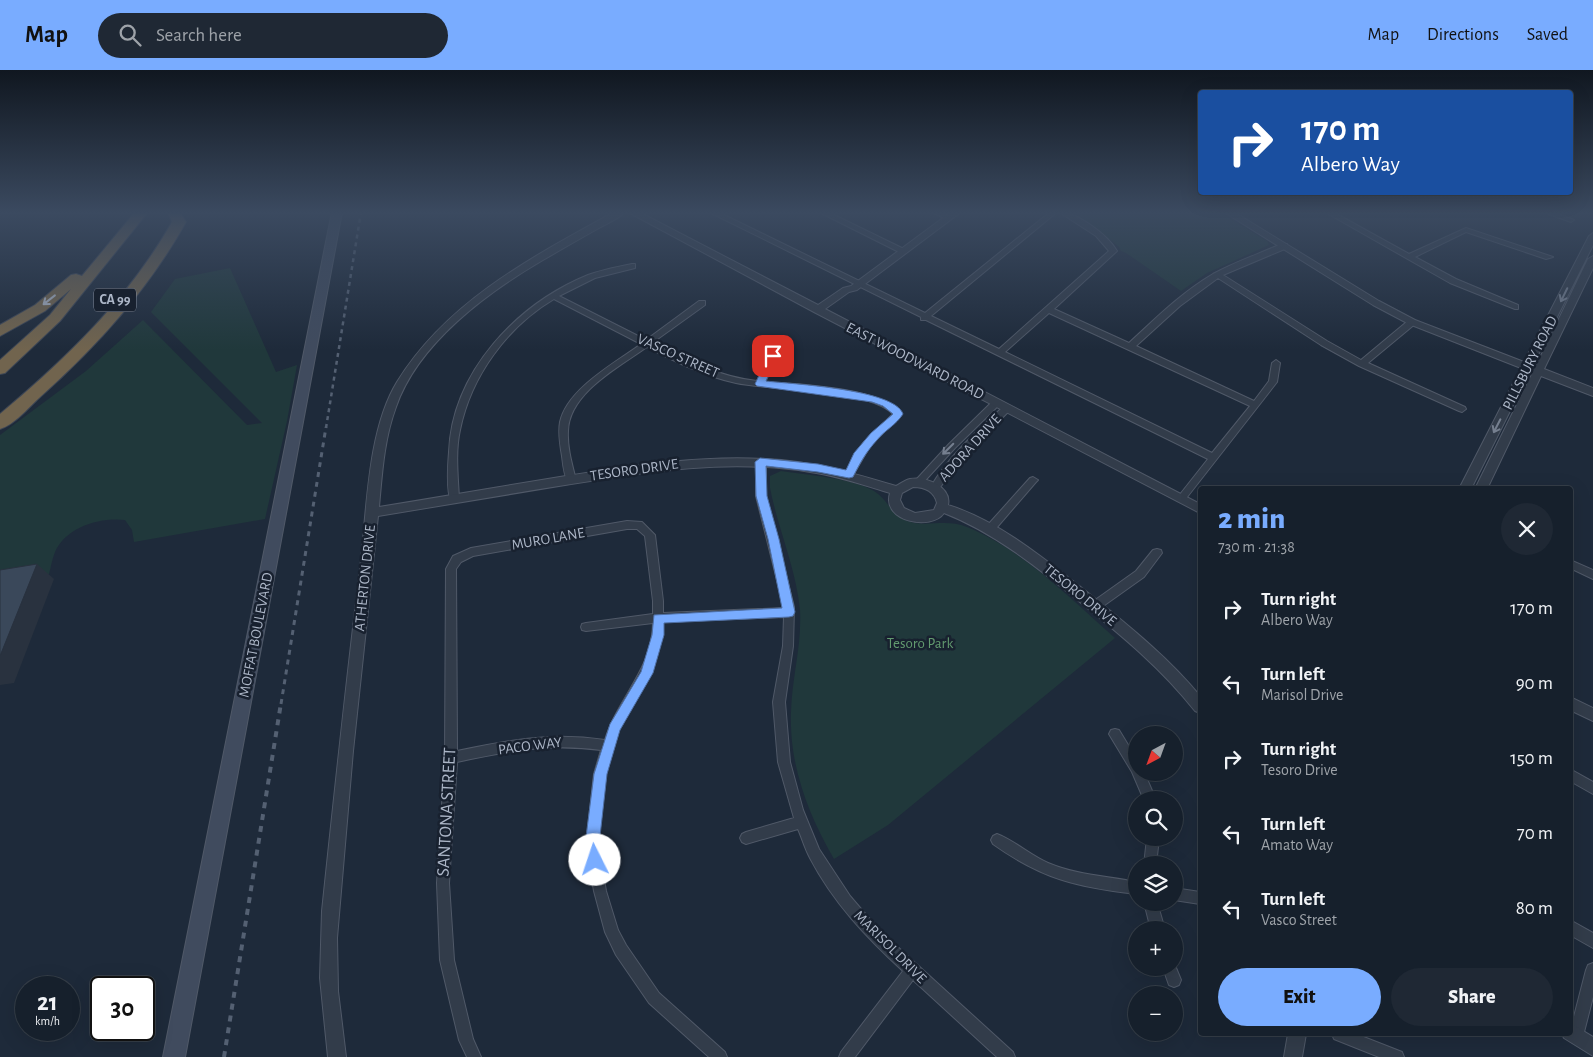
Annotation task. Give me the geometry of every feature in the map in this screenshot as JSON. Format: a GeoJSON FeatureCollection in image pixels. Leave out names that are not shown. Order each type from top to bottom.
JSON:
{"type":"FeatureCollection","features":[{"type":"Feature","properties":{"kind":"highway"},"geometry":{"type":"LineString","coordinates":[[0,331],[40,308],[95,258]]}},
{"type":"Feature","properties":{"kind":"highway","name":"CA 99"},"geometry":{"type":"LineString","coordinates":[[0,369],[55,318],[104,258]]}},
{"type":"Feature","properties":{"kind":"highway","name":"CA 99"},"geometry":{"type":"LineString","coordinates":[[0,408],[40,375],[112,304],[148,258]]}},
{"type":"Feature","properties":{"kind":"highway"},"geometry":{"type":"LineString","coordinates":[[0,423],[70,361],[142,281],[158,258]]}},
{"type":"Feature","properties":{"kind":"main road","name":"MOFFAT BOULEVARD"},"geometry":{"type":"LineString","coordinates":[[174,1057],[328,258]]}},
{"type":"Feature","properties":{"kind":"street","name":"ATHERTON DRIVE"},"geometry":{"type":"LineString","coordinates":[[338,1057],[330,1012],[328,952],[340,799],[381,437],[401,384],[437,335],[484,292],[540,258]]}},
{"type":"Feature","properties":{"kind":"street","name":"EAST WOODWARD ROAD"},"geometry":{"type":"LineString","coordinates":[[719,258],[1198,508]]}},
{"type":"Feature","properties":{"kind":"street"},"geometry":{"type":"LineString","coordinates":[[800,258],[856,287],[1000,353],[1214,458]]}},
{"type":"Feature","properties":{"kind":"street"},"geometry":{"type":"LineString","coordinates":[[821,312],[854,293],[856,287],[895,258]]}},
{"type":"Feature","properties":{"kind":"street"},"geometry":{"type":"LineString","coordinates":[[924,318],[998,258]]}},
{"type":"Feature","properties":{"kind":"street"},"geometry":{"type":"LineString","coordinates":[[1000,353],[1105,258]]}},
{"type":"Feature","properties":{"kind":"street"},"geometry":{"type":"LineString","coordinates":[[1130,347],[1156,322],[1206,282],[1257,258]]}},
{"type":"Feature","properties":{"kind":"street"},"geometry":{"type":"LineString","coordinates":[[1303,258],[1376,303],[1412,322],[1593,392]]}},
{"type":"Feature","properties":{"kind":"street"},"geometry":{"type":"LineString","coordinates":[[1410,258],[1460,284],[1515,307]]}},
{"type":"Feature","properties":{"kind":"street","name":"PILLSBURY ROAD"},"geometry":{"type":"LineString","coordinates":[[1482,486],[1583,258]]}},
{"type":"Feature","properties":{"kind":"street","name":"PILLSBURY ROAD"},"geometry":{"type":"LineString","coordinates":[[1467,486],[1593,260]]}},
{"type":"Feature","properties":{"kind":"street"},"geometry":{"type":"LineString","coordinates":[[454,499],[453,458],[455,431],[463,402],[472,382],[492,351],[508,333],[554,296],[592,276],[632,266]]}},
{"type":"Feature","properties":{"kind":"street"},"geometry":{"type":"LineString","coordinates":[[1219,275],[1324,344],[1362,364],[1462,410]]}},
{"type":"Feature","properties":{"kind":"street","name":"VASCO STREET"},"geometry":{"type":"LineString","coordinates":[[554,296],[710,373],[760,384],[816,390],[874,399],[886,403],[897,411],[898,414],[874,435],[857,456],[849,475]]}},
{"type":"Feature","properties":{"kind":"street"},"geometry":{"type":"LineString","coordinates":[[571,480],[563,435],[563,422],[575,399],[584,389],[702,303]]}},
{"type":"Feature","properties":{"kind":"street"},"geometry":{"type":"LineString","coordinates":[[1048,309],[1256,404]]}},
{"type":"Feature","properties":{"kind":"street"},"geometry":{"type":"LineString","coordinates":[[1362,364],[1412,322]]}},
{"type":"Feature","properties":{"kind":"street"},"geometry":{"type":"LineString","coordinates":[[760,384],[780,342]]}},
{"type":"Feature","properties":{"kind":"street"},"geometry":{"type":"LineString","coordinates":[[1181,499],[1273,382],[1276,363]]}},
{"type":"Feature","properties":{"kind":"street","name":"ADORA DRIVE"},"geometry":{"type":"LineString","coordinates":[[918,482],[996,403]]}},
{"type":"Feature","properties":{"kind":"street","name":"ADORA DRIVE"},"geometry":{"type":"LineString","coordinates":[[935,488],[940,478],[1006,408]]}},
{"type":"Feature","properties":{"kind":"street","name":"TESORO DRIVE"},"geometry":{"type":"LineString","coordinates":[[371,514],[675,464],[760,462],[818,468],[863,478],[897,491]]}},
{"type":"Feature","properties":{"kind":"street","name":"MARISOL DRIVE"},"geometry":{"type":"LineString","coordinates":[[760,462],[761,496],[773,539],[789,612],[788,646],[779,702],[784,762],[802,822],[814,853],[845,901],[874,935],[1008,1057]]}},
{"type":"Feature","properties":{"kind":"street"},"geometry":{"type":"LineString","coordinates":[[989,530],[1033,480]]}},
{"type":"Feature","properties":{"kind":"street"},"geometry":{"type":"LineString","coordinates":[[918,482],[935,488],[942,498],[942,508],[938,513],[924,519],[908,517],[897,508],[894,502],[897,491],[906,484],[918,482]]}},
{"type":"Feature","properties":{"kind":"street","name":"TESORO DRIVE"},"geometry":{"type":"LineString","coordinates":[[942,508],[953,511],[1021,548],[1096,606],[1195,692]]}},
{"type":"Feature","properties":{"kind":"street","name":"MURO LANE"},"geometry":{"type":"LineString","coordinates":[[453,564],[462,555],[484,550],[628,525],[639,525],[650,535],[658,601],[658,618]]}},
{"type":"Feature","properties":{"kind":"street"},"geometry":{"type":"LineString","coordinates":[[1096,606],[1140,574],[1157,553]]}},
{"type":"Feature","properties":{"kind":"street","name":"SANTONA STREET"},"geometry":{"type":"LineString","coordinates":[[453,564],[451,569],[451,758],[442,883],[447,960],[466,1040],[474,1057]]}},
{"type":"Feature","properties":{"kind":"street"},"geometry":{"type":"LineString","coordinates":[[1573,565],[1593,575]]}},
{"type":"Feature","properties":{"kind":"street"},"geometry":{"type":"LineString","coordinates":[[586,627],[658,618],[789,612]]}},
{"type":"Feature","properties":{"kind":"street"},"geometry":{"type":"LineString","coordinates":[[658,618],[658,635],[646,673],[614,728],[600,774],[592,845],[600,892],[612,932],[621,950],[654,998],[720,1057]]}},
{"type":"Feature","properties":{"kind":"street"},"geometry":{"type":"LineString","coordinates":[[1573,705],[1593,715]]}},
{"type":"Feature","properties":{"kind":"street"},"geometry":{"type":"LineString","coordinates":[[1115,734],[1128,755]]}},
{"type":"Feature","properties":{"kind":"street","name":"PACO WAY"},"geometry":{"type":"LineString","coordinates":[[451,758],[529,743],[550,741],[575,741],[609,746]]}},
{"type":"Feature","properties":{"kind":"street"},"geometry":{"type":"LineString","coordinates":[[1573,777],[1593,788]]}},
{"type":"Feature","properties":{"kind":"street"},"geometry":{"type":"LineString","coordinates":[[746,838],[802,822]]}},
{"type":"Feature","properties":{"kind":"street"},"geometry":{"type":"LineString","coordinates":[[997,840],[1014,852],[1067,877],[1128,887]]}},
{"type":"Feature","properties":{"kind":"street"},"geometry":{"type":"LineString","coordinates":[[1183,895],[1198,898]]}},
{"type":"Feature","properties":{"kind":"street"},"geometry":{"type":"LineString","coordinates":[[1573,929],[1593,941]]}},
{"type":"Feature","properties":{"kind":"street"},"geometry":{"type":"LineString","coordinates":[[846,1057],[912,970]]}},
{"type":"Feature","properties":{"kind":"street"},"geometry":{"type":"LineString","coordinates":[[1593,970],[1573,1034],[1593,1047]]}},
{"type":"Feature","properties":{"kind":"street"},"geometry":{"type":"LineString","coordinates":[[1293,1057],[1297,1036]]}},
{"type":"Feature","properties":{"kind":"street"},"geometry":{"type":"LineString","coordinates":[[1344,1036],[1398,1057]]}},
{"type":"Feature","properties":{"kind":"green space"},"geometry":{"type":"Polygon","coordinates":[[[1133,258],[1240,258],[1207,273],[1181,291],[1133,258]]]}},
{"type":"Feature","properties":{"kind":"green space"},"geometry":{"type":"Polygon","coordinates":[[[230,268],[276,372],[297,365],[287,421],[265,519],[134,542],[132,530],[125,520],[115,519],[95,522],[75,530],[60,543],[54,555],[49,574],[0,584],[0,435],[86,371],[143,320],[247,425],[262,423],[151,312],[175,279],[230,268]]]}},
{"type":"Feature","properties":{"kind":"green space","name":"Tesoro Park"},"geometry":{"type":"Polygon","coordinates":[[[781,471],[854,483],[879,494],[897,515],[907,521],[922,524],[959,524],[988,537],[1007,548],[1045,576],[1115,638],[888,825],[834,859],[808,807],[793,751],[791,712],[800,636],[800,610],[795,579],[770,488],[770,476],[781,471]]]}},
{"type":"Feature","properties":{"kind":"building"},"geometry":{"type":"Polygon","coordinates":[[[37,564],[0,656],[0,570],[37,564]]]}},
{"type":"Feature","properties":{"kind":"railway"},"geometry":{"type":"LineString","coordinates":[[326,428],[354,258]]}},
{"type":"Feature","properties":{"kind":"railway"},"geometry":{"type":"LineString","coordinates":[[281,704],[326,427]]}},
{"type":"Feature","properties":{"kind":"railway"},"geometry":{"type":"LineString","coordinates":[[224,1057],[281,703]]}},
{"type":"Feature","properties":{"kind":"route"},"geometry":{"type":"LineString","coordinates":[[595,860],[592,845],[600,774],[614,728],[646,673],[658,635],[658,618],[789,612],[773,539],[761,496],[760,462],[818,468],[849,475],[857,456],[874,435],[898,414],[897,411],[886,403],[874,399],[760,384],[773,356]]}}]}
